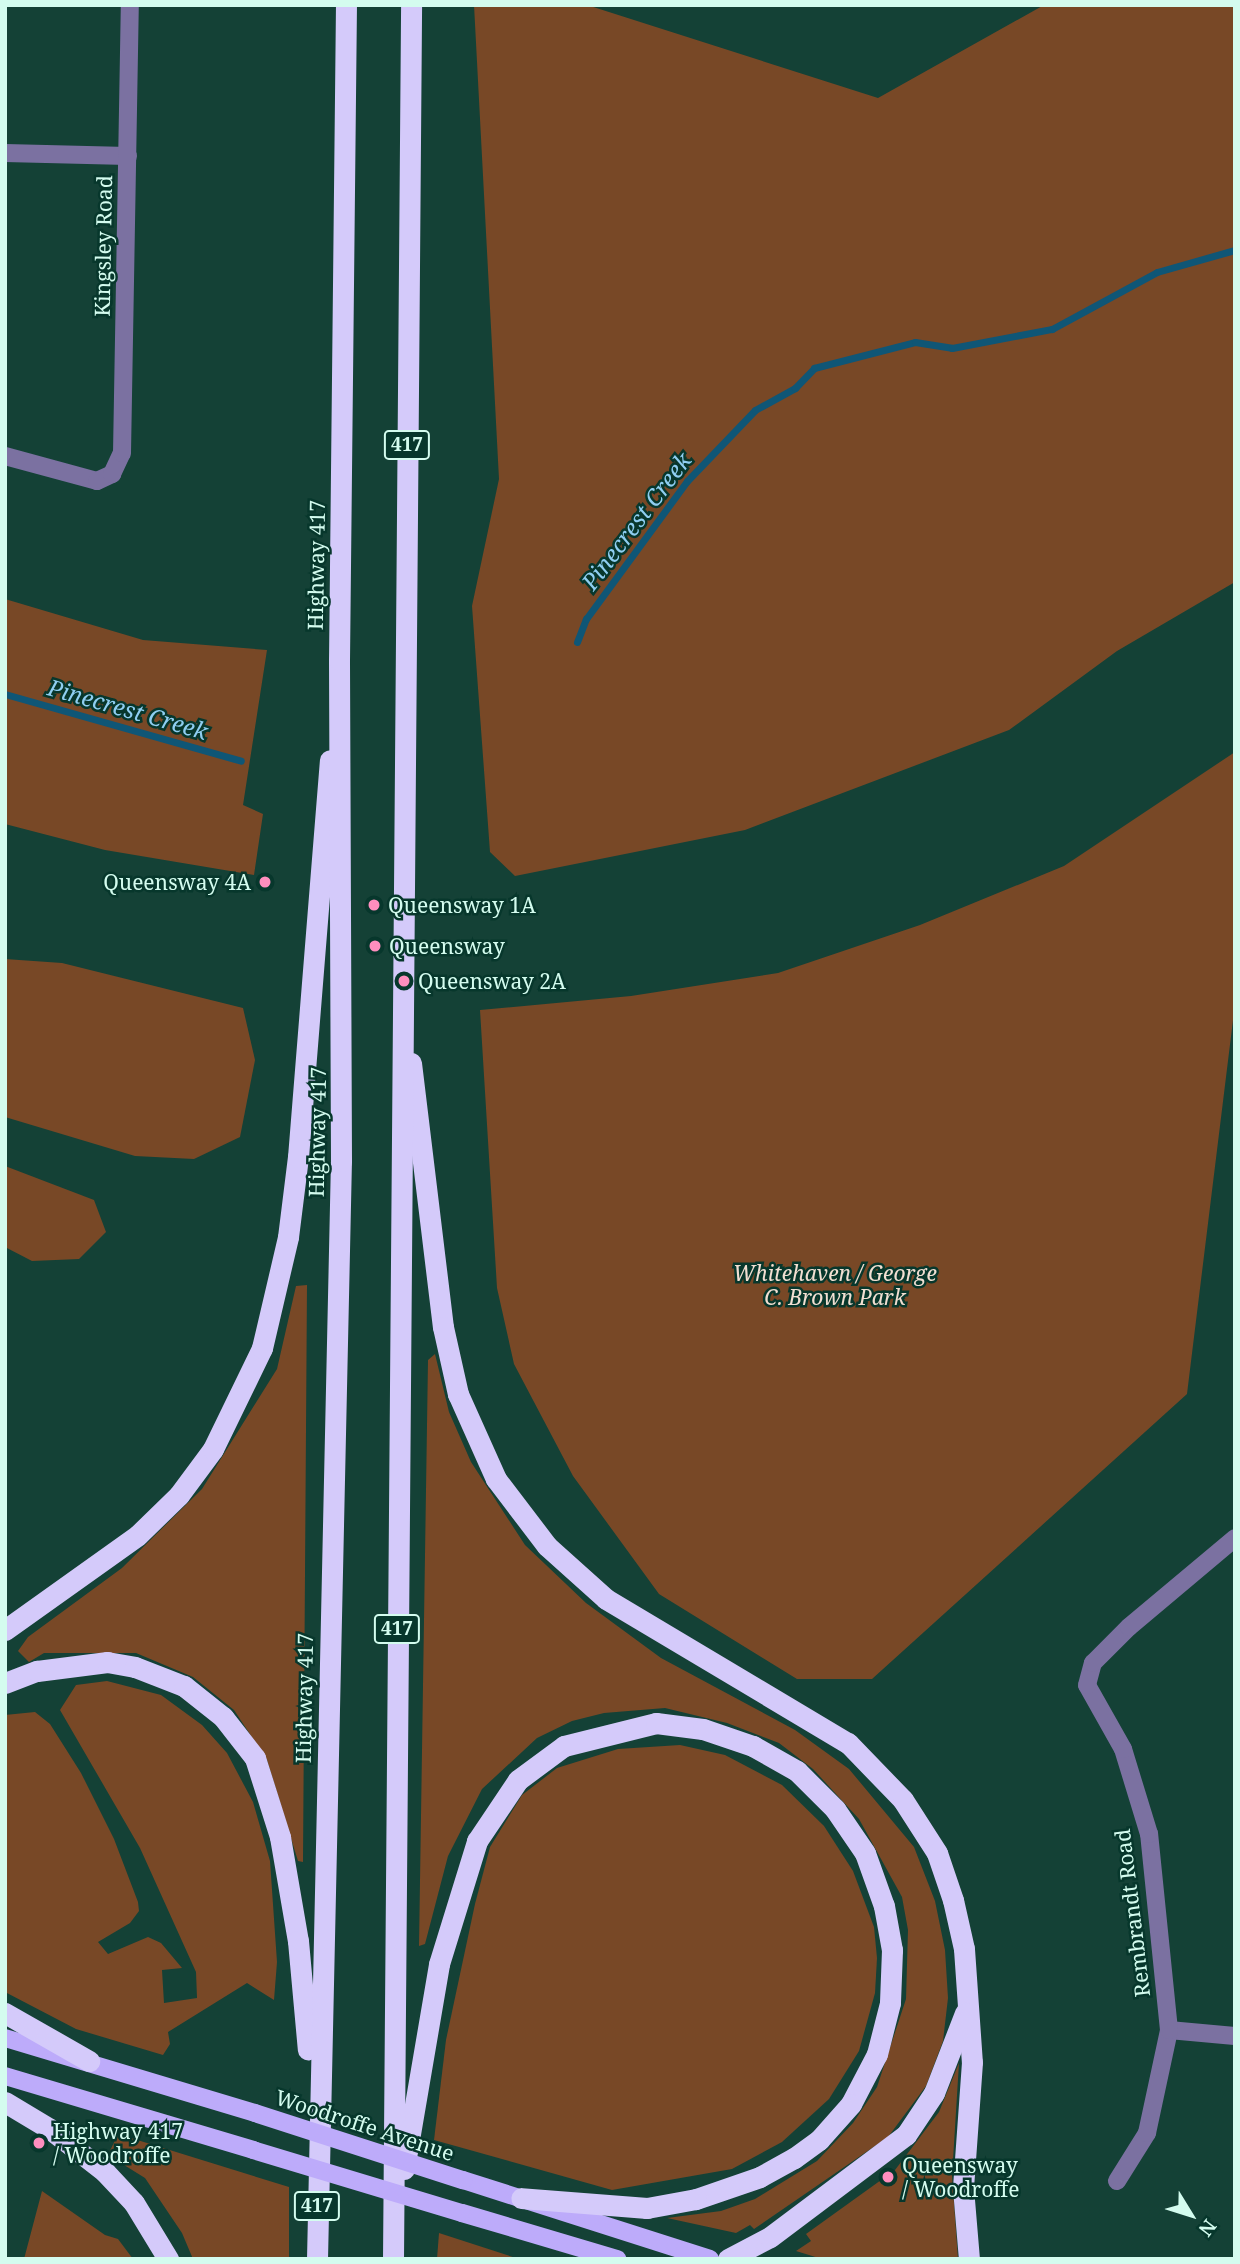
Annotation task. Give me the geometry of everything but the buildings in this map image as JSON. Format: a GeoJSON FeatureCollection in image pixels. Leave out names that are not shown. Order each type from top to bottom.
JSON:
{"type":"FeatureCollection","features":[{"type":"Feature","properties":{"kind":"highway","name":"Highway 417"},"geometry":{"type":"LineString","coordinates":[[317,2259],[317,2153],[342,1024],[344,868],[339,660],[346,5]]}},
{"type":"Feature","properties":{"kind":"highway","name":"417"},"geometry":{"type":"LineString","coordinates":[[393,2259],[399,1133],[404,1026],[406,868],[411,5]]}},
{"type":"Feature","properties":{"kind":"highway"},"geometry":{"type":"LineString","coordinates":[[5,1630],[138,1535],[179,1495],[213,1448],[242,1397],[262,1348],[288,1237],[339,660]]}},
{"type":"Feature","properties":{"kind":"highway"},"geometry":{"type":"LineString","coordinates":[[404,1026],[421,1123],[443,1327],[458,1394],[496,1479],[547,1546],[606,1599],[827,1729],[868,1761],[903,1800],[937,1853],[961,1937],[968,2003],[972,2062],[963,2188],[969,2259]]}},
{"type":"Feature","properties":{"kind":"highway"},"geometry":{"type":"LineString","coordinates":[[5,1684],[79,1662],[135,1667],[184,1686],[223,1717],[255,1758],[280,1837],[298,1941],[317,2153]]}},
{"type":"Feature","properties":{"kind":"highway"},"geometry":{"type":"LineString","coordinates":[[394,2233],[439,1964],[477,1841],[518,1780],[564,1746],[656,1723],[703,1729],[753,1746],[797,1771],[835,1809],[865,1853],[884,1906],[892,1950],[890,2003],[877,2054],[851,2104],[819,2140],[794,2158],[760,2177],[696,2199],[647,2208],[521,2198]]}},
{"type":"Feature","properties":{"kind":"highway"},"geometry":{"type":"LineString","coordinates":[[727,2259],[770,2237],[906,2135],[934,2093],[968,2003]]}},
{"type":"Feature","properties":{"kind":"highway"},"geometry":{"type":"LineString","coordinates":[[5,2013],[89,2061]]}},
{"type":"Feature","properties":{"kind":"highway"},"geometry":{"type":"LineString","coordinates":[[5,2102],[50,2129],[106,2172],[134,2203],[168,2259]]}},
{"type":"Feature","properties":{"kind":"main road","name":"Woodroffe Avenue"},"geometry":{"type":"LineString","coordinates":[[5,2038],[89,2061],[255,2113],[709,2259]]}},
{"type":"Feature","properties":{"kind":"main road"},"geometry":{"type":"LineString","coordinates":[[5,2077],[617,2259]]}},
{"type":"Feature","properties":{"kind":"street","name":"Kingsley Road"},"geometry":{"type":"LineString","coordinates":[[5,456],[102,479],[112,474],[122,453],[130,5]]}},
{"type":"Feature","properties":{"kind":"street"},"geometry":{"type":"LineString","coordinates":[[5,153],[128,156]]}},
{"type":"Feature","properties":{"kind":"street","name":"Rembrandt Road"},"geometry":{"type":"LineString","coordinates":[[1117,2181],[1147,2133],[1169,2030],[1149,1834],[1122,1749],[1087,1685],[1093,1663],[1129,1627],[1234,1541]]}},
{"type":"Feature","properties":{"kind":"street"},"geometry":{"type":"LineString","coordinates":[[1169,2030],[1235,2036]]}},
{"type":"Feature","properties":{"kind":"green space"},"geometry":{"type":"Polygon","coordinates":[[[474,5],[587,5],[878,98],[1044,5],[1235,5],[1235,582],[1117,651],[1009,730],[745,830],[515,876],[490,852],[472,606],[499,479],[474,5]]]}},
{"type":"Feature","properties":{"kind":"green space"},"geometry":{"type":"Polygon","coordinates":[[[5,599],[143,640],[267,650],[243,805],[263,814],[254,875],[105,850],[5,824],[5,599]]]}},
{"type":"Feature","properties":{"kind":"green space","name":"Whitehaven / George C. Brown Park"},"geometry":{"type":"Polygon","coordinates":[[[1235,752],[1235,1004],[1187,1394],[872,1679],[797,1679],[659,1594],[573,1476],[514,1364],[497,1288],[480,1010],[631,996],[778,973],[920,925],[1064,866],[1235,752]]]}},
{"type":"Feature","properties":{"kind":"green space"},"geometry":{"type":"Polygon","coordinates":[[[5,959],[62,963],[243,1008],[255,1060],[240,1137],[194,1159],[135,1156],[5,1117],[5,959]]]}},
{"type":"Feature","properties":{"kind":"green space"},"geometry":{"type":"Polygon","coordinates":[[[5,1166],[94,1200],[106,1232],[79,1259],[32,1261],[5,1247],[5,1166]]]}},
{"type":"Feature","properties":{"kind":"green space"},"geometry":{"type":"Polygon","coordinates":[[[307,1285],[303,1862],[298,1861],[267,1760],[234,1710],[193,1677],[136,1653],[44,1653],[29,1662],[18,1651],[28,1637],[122,1568],[202,1489],[277,1369],[296,1286],[307,1285]]]}},
{"type":"Feature","properties":{"kind":"green space"},"geometry":{"type":"Polygon","coordinates":[[[435,1354],[449,1412],[471,1462],[525,1545],[586,1603],[661,1658],[795,1730],[849,1769],[914,1847],[935,1901],[945,1950],[948,1998],[943,2041],[926,2086],[888,2137],[754,2229],[750,2225],[736,2233],[667,2218],[721,2211],[755,2199],[817,2161],[853,2123],[877,2087],[906,1999],[908,1930],[902,1897],[859,1819],[813,1769],[779,1743],[727,1723],[665,1708],[604,1713],[572,1721],[537,1738],[482,1789],[448,1856],[425,1944],[419,1946],[428,1360],[435,1354]]]}},
{"type":"Feature","properties":{"kind":"green space"},"geometry":{"type":"Polygon","coordinates":[[[107,1681],[161,1695],[202,1725],[227,1753],[253,1802],[270,1861],[277,1962],[274,2000],[247,1983],[168,2032],[170,2044],[163,2055],[76,2029],[5,1992],[5,1715],[35,1712],[50,1724],[81,1773],[114,1839],[138,1902],[139,1911],[130,1923],[98,1942],[108,1954],[148,1937],[161,1943],[182,1968],[162,1970],[164,2003],[197,1998],[196,1972],[140,1848],[60,1710],[76,1685],[107,1681]]]}},
{"type":"Feature","properties":{"kind":"green space"},"geometry":{"type":"Polygon","coordinates":[[[680,1745],[725,1755],[782,1785],[824,1826],[853,1871],[874,1927],[877,1958],[875,1993],[859,2051],[829,2099],[782,2142],[732,2169],[612,2190],[434,2140],[446,2040],[475,1904],[490,1847],[522,1795],[557,1768],[618,1749],[680,1745]]]}},
{"type":"Feature","properties":{"kind":"green space"},"geometry":{"type":"Polygon","coordinates":[[[959,2063],[952,2176],[958,2259],[822,2259],[796,2251],[811,2241],[806,2234],[895,2170],[939,2112],[959,2063]]]}},
{"type":"Feature","properties":{"kind":"green space"},"geometry":{"type":"Polygon","coordinates":[[[118,2134],[289,2187],[289,2259],[193,2259],[182,2233],[145,2178],[108,2155],[118,2134]]]}},
{"type":"Feature","properties":{"kind":"green space"},"geometry":{"type":"Polygon","coordinates":[[[42,2191],[105,2235],[118,2239],[133,2259],[24,2259],[42,2191]]]}},
{"type":"Feature","properties":{"kind":"green space"},"geometry":{"type":"Polygon","coordinates":[[[439,2233],[519,2259],[437,2259],[439,2233]]]}},
{"type":"Feature","properties":{"kind":"waterway","name":"Pinecrest Creek"},"geometry":{"type":"LineString","coordinates":[[577,642],[586,619],[687,481],[755,410],[795,388],[814,368],[915,342],[952,348],[1052,329],[1157,272],[1235,250]]}},
{"type":"Feature","properties":{"kind":"waterway","name":"Pinecrest Creek"},"geometry":{"type":"LineString","coordinates":[[5,694],[241,761]]}},
{"type":"Feature","properties":{"kind":"place","name":"Queensway 4A"},"geometry":{"type":"Point","coordinates":[265,882]}},
{"type":"Feature","properties":{"kind":"place","name":"Queensway 1A"},"geometry":{"type":"Point","coordinates":[374,905]}},
{"type":"Feature","properties":{"kind":"place","name":"Queensway"},"geometry":{"type":"Point","coordinates":[375,946]}},
{"type":"Feature","properties":{"kind":"place","name":"Queensway 2A"},"geometry":{"type":"Point","coordinates":[404,981]}},
{"type":"Feature","properties":{"kind":"place","name":"Highway 417 / Woodroffe"},"geometry":{"type":"Point","coordinates":[39,2143]}},
{"type":"Feature","properties":{"kind":"place","name":"Queensway / Woodroffe"},"geometry":{"type":"Point","coordinates":[888,2177]}}]}
